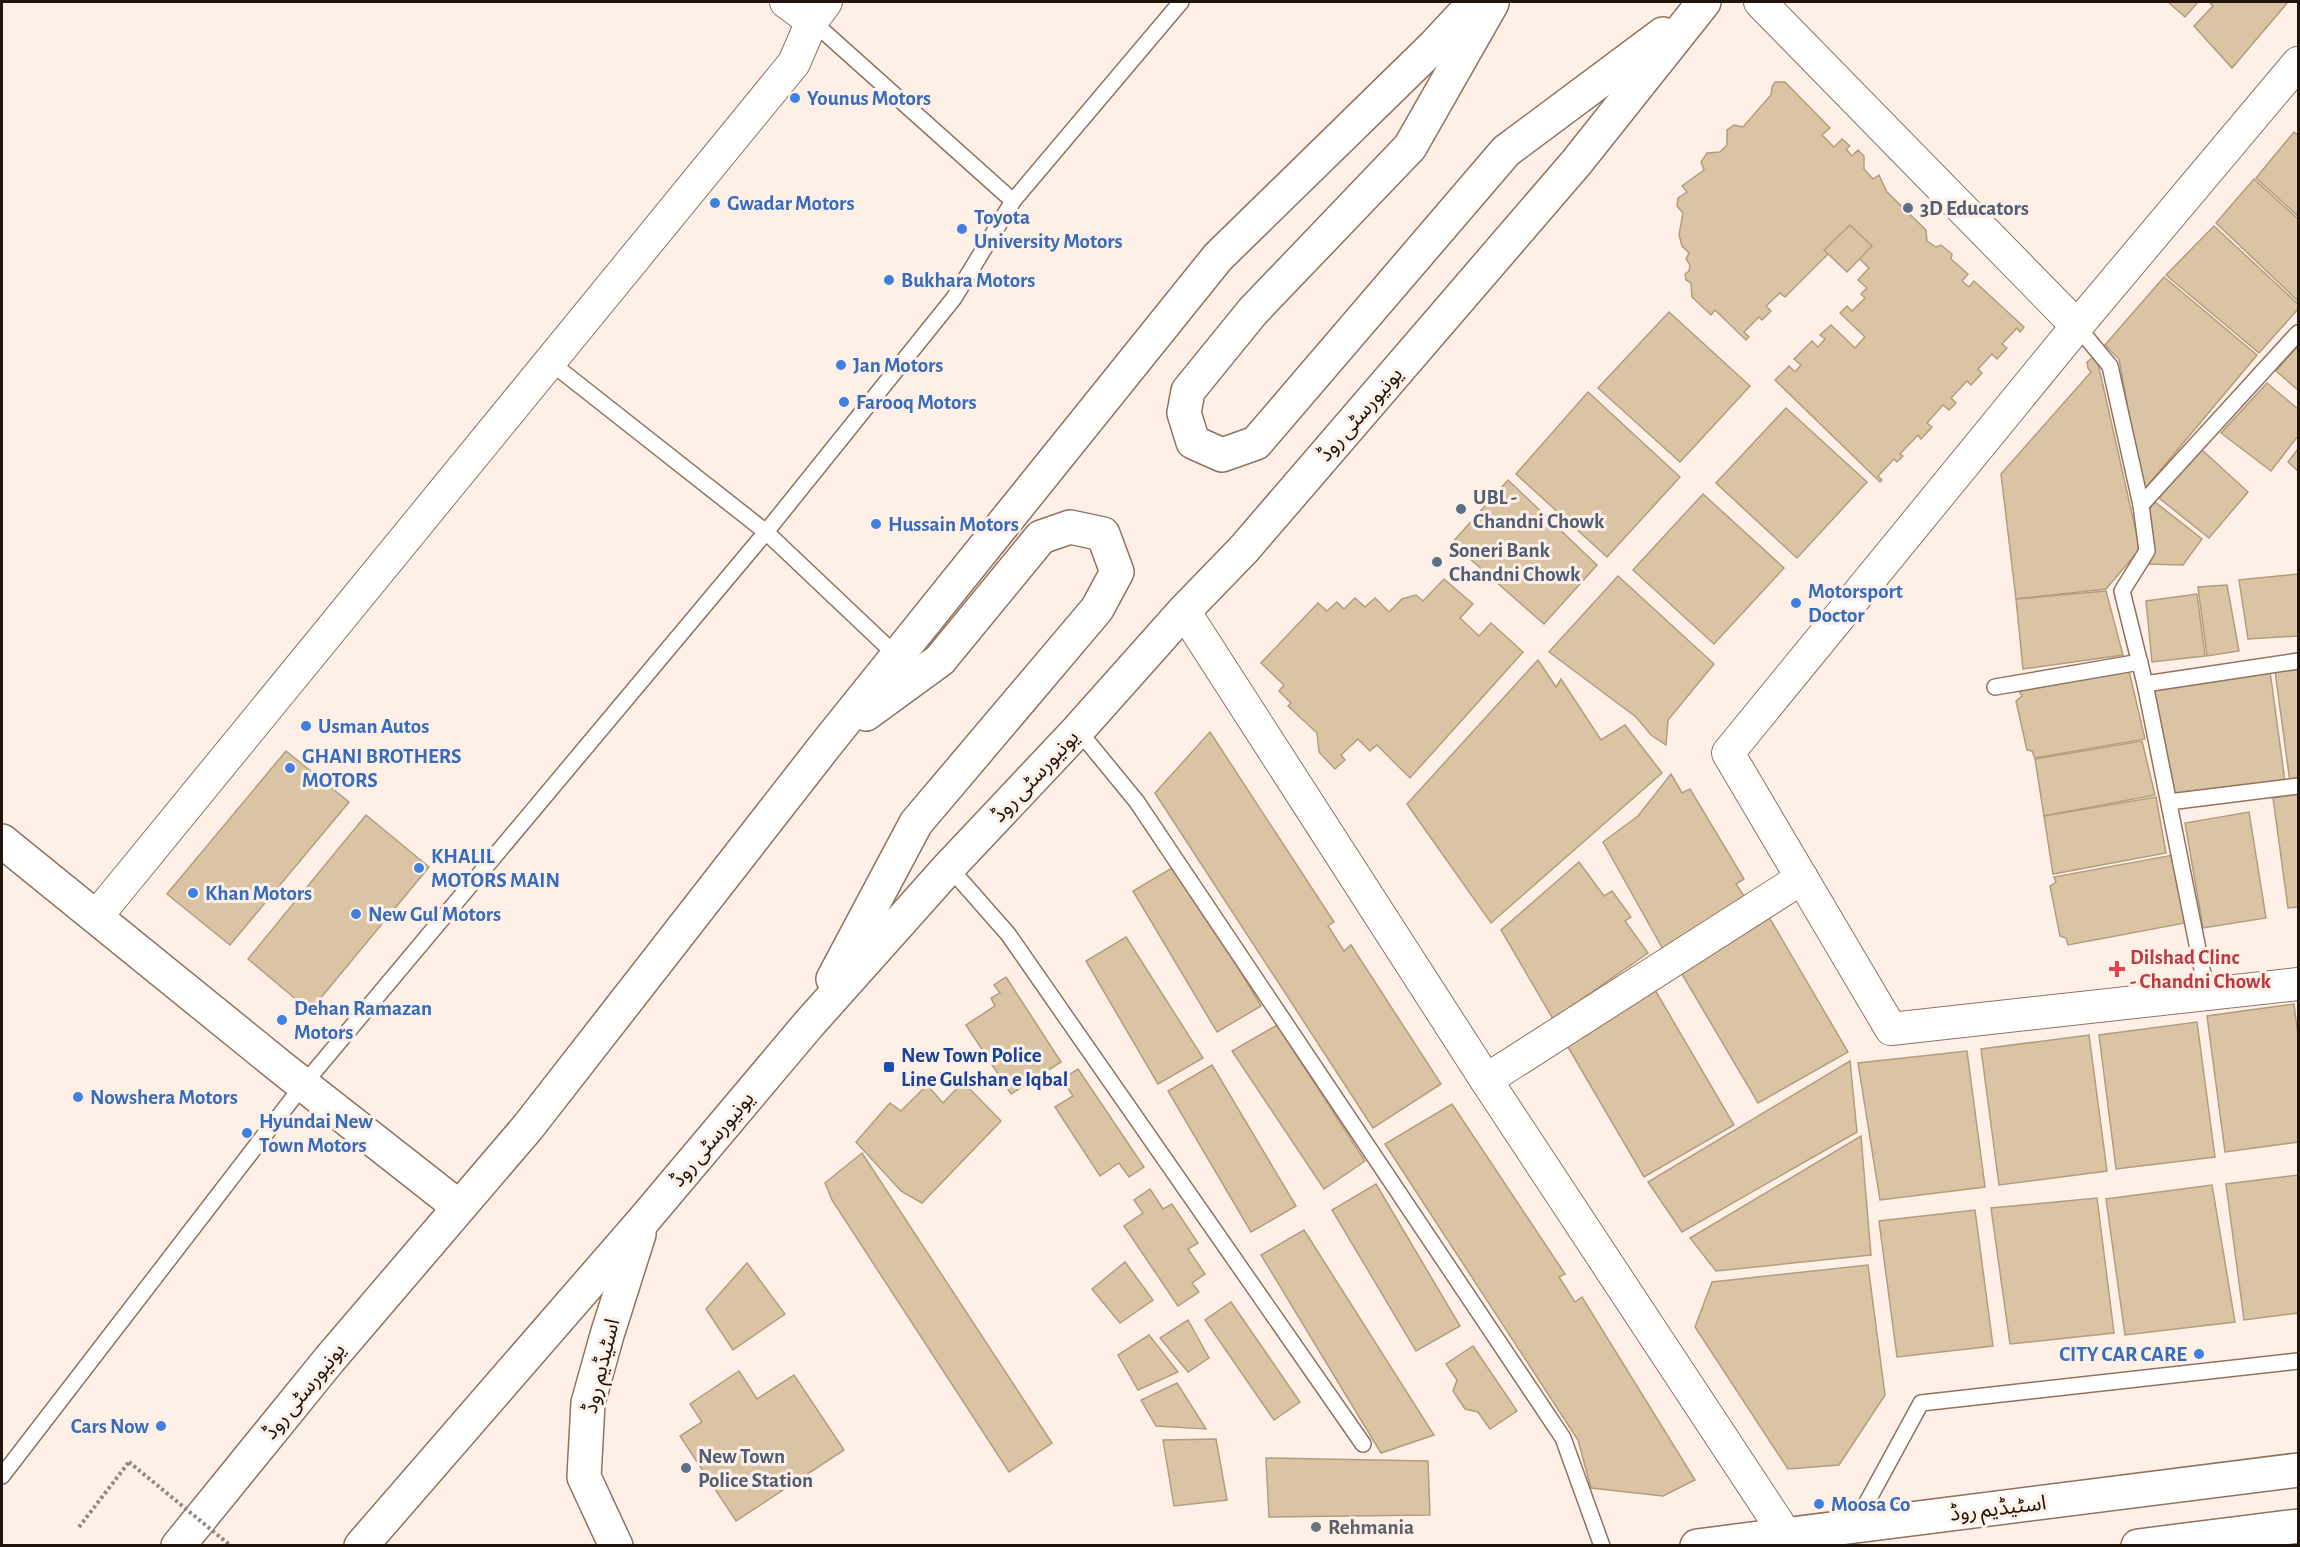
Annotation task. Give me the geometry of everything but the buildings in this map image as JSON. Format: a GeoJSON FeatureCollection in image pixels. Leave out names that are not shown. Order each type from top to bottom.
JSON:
{"type":"FeatureCollection","features":[{"type":"Feature","properties":{"kind":"main road","name":"یونیورسٹی روڈ"},"geometry":{"type":"LineString","coordinates":[[178,1545],[329,1360],[528,1127],[828,742],[1218,257],[1434,46],[1475,2]]}},
{"type":"Feature","properties":{"kind":"main road"},"geometry":{"type":"LineString","coordinates":[[1493,2],[1410,147],[1253,311],[1188,391],[1184,413],[1193,442],[1222,455],[1256,443],[1506,152],[1701,5]]}},
{"type":"Feature","properties":{"kind":"main road","name":"یونیورسٹی روڈ"},"geometry":{"type":"LineString","coordinates":[[361,1545],[643,1221],[808,1025],[1184,611],[1244,549],[1576,163],[1701,5]]}},
{"type":"Feature","properties":{"kind":"main road"},"geometry":{"type":"LineString","coordinates":[[808,1025],[916,823],[1098,609],[1117,572],[1103,534],[1070,527],[1041,537],[940,660],[828,742]]}},
{"type":"Feature","properties":{"kind":"main road"},"geometry":{"type":"LineString","coordinates":[[2,840],[303,1085],[459,1207]]}},
{"type":"Feature","properties":{"kind":"main road","name":"اسٹیڈیم روڈ"},"geometry":{"type":"LineString","coordinates":[[616,1545],[584,1477],[588,1403],[643,1221]]}},
{"type":"Feature","properties":{"kind":"main road","name":"اسٹیڈیم روڈ"},"geometry":{"type":"LineString","coordinates":[[1697,1545],[2298,1470]]}},
{"type":"Feature","properties":{"kind":"main road"},"geometry":{"type":"LineString","coordinates":[[2142,1545],[2298,1526]]}},
{"type":"Feature","properties":{"kind":"street"},"geometry":{"type":"LineString","coordinates":[[96,917],[794,63],[819,11],[786,2]]}},
{"type":"Feature","properties":{"kind":"street"},"geometry":{"type":"LineString","coordinates":[[1760,2],[2077,326]]}},
{"type":"Feature","properties":{"kind":"street"},"geometry":{"type":"LineString","coordinates":[[2298,63],[2077,326],[1728,753],[1891,1029],[2298,984]]}},
{"type":"Feature","properties":{"kind":"street"},"geometry":{"type":"LineString","coordinates":[[1184,611],[1486,1080],[1786,1535]]}},
{"type":"Feature","properties":{"kind":"street"},"geometry":{"type":"LineString","coordinates":[[1486,1080],[1802,878]]}},
{"type":"Feature","properties":{"kind":"lane"},"geometry":{"type":"LineString","coordinates":[[2,1476],[303,1085],[766,532],[954,298],[1013,201],[1181,2]]}},
{"type":"Feature","properties":{"kind":"lane"},"geometry":{"type":"LineString","coordinates":[[819,11],[1013,201]]}},
{"type":"Feature","properties":{"kind":"lane"},"geometry":{"type":"LineString","coordinates":[[2077,326],[2110,366],[2141,505],[2147,551],[2122,591],[2145,684],[2207,994]]}},
{"type":"Feature","properties":{"kind":"lane"},"geometry":{"type":"LineString","coordinates":[[2141,505],[2298,333]]}},
{"type":"Feature","properties":{"kind":"lane"},"geometry":{"type":"LineString","coordinates":[[550,362],[766,532],[898,657]]}},
{"type":"Feature","properties":{"kind":"lane"},"geometry":{"type":"LineString","coordinates":[[2145,684],[2298,661]]}},
{"type":"Feature","properties":{"kind":"lane"},"geometry":{"type":"LineString","coordinates":[[1995,687],[2140,662]]}},
{"type":"Feature","properties":{"kind":"lane"},"geometry":{"type":"LineString","coordinates":[[1078,730],[1137,802],[1563,1438],[1602,1545]]}},
{"type":"Feature","properties":{"kind":"lane"},"geometry":{"type":"LineString","coordinates":[[2169,802],[2298,786]]}},
{"type":"Feature","properties":{"kind":"lane"},"geometry":{"type":"LineString","coordinates":[[950,867],[1008,934],[1363,1444]]}},
{"type":"Feature","properties":{"kind":"lane"},"geometry":{"type":"LineString","coordinates":[[1854,1526],[1921,1403],[2298,1361]]}},
{"type":"Feature","properties":{"kind":"path"},"geometry":{"type":"LineString","coordinates":[[79,1527],[129,1462],[231,1545]]}},
{"type":"Feature","properties":{"kind":"place","name":"Younus Motors"},"geometry":{"type":"Point","coordinates":[795,98]}},
{"type":"Feature","properties":{"kind":"place","name":"Gwadar Motors"},"geometry":{"type":"Point","coordinates":[715,203]}},
{"type":"Feature","properties":{"kind":"place","name":"3D Educators"},"geometry":{"type":"Point","coordinates":[1908,208]}},
{"type":"Feature","properties":{"kind":"place","name":"Toyota University Motors"},"geometry":{"type":"Point","coordinates":[962,229]}},
{"type":"Feature","properties":{"kind":"place","name":"Bukhara Motors"},"geometry":{"type":"Point","coordinates":[889,280]}},
{"type":"Feature","properties":{"kind":"place","name":"Jan Motors"},"geometry":{"type":"Point","coordinates":[841,365]}},
{"type":"Feature","properties":{"kind":"place","name":"Farooq Motors"},"geometry":{"type":"Point","coordinates":[844,402]}},
{"type":"Feature","properties":{"kind":"place","name":"UBL - Chandni Chowk"},"geometry":{"type":"Point","coordinates":[1461,509]}},
{"type":"Feature","properties":{"kind":"place","name":"Hussain Motors"},"geometry":{"type":"Point","coordinates":[876,524]}},
{"type":"Feature","properties":{"kind":"place","name":"Soneri Bank Chandni Chowk"},"geometry":{"type":"Point","coordinates":[1437,562]}},
{"type":"Feature","properties":{"kind":"place","name":"Motorsport Doctor"},"geometry":{"type":"Point","coordinates":[1796,603]}},
{"type":"Feature","properties":{"kind":"place","name":"Usman Autos"},"geometry":{"type":"Point","coordinates":[306,726]}},
{"type":"Feature","properties":{"kind":"place","name":"GHANI BROTHERS MOTORS"},"geometry":{"type":"Point","coordinates":[290,768]}},
{"type":"Feature","properties":{"kind":"place","name":"KHALIL MOTORS MAIN"},"geometry":{"type":"Point","coordinates":[419,868]}},
{"type":"Feature","properties":{"kind":"place","name":"Khan Motors"},"geometry":{"type":"Point","coordinates":[193,893]}},
{"type":"Feature","properties":{"kind":"place","name":"New Gul Motors"},"geometry":{"type":"Point","coordinates":[356,914]}},
{"type":"Feature","properties":{"kind":"place","name":"Dilshad Clinc - Chandni Chowk"},"geometry":{"type":"Point","coordinates":[2117,969]}},
{"type":"Feature","properties":{"kind":"place","name":"Dehan Ramazan Motors"},"geometry":{"type":"Point","coordinates":[282,1020]}},
{"type":"Feature","properties":{"kind":"place","name":"New Town Police Line Gulshan e Iqbal"},"geometry":{"type":"Point","coordinates":[889,1067]}},
{"type":"Feature","properties":{"kind":"place","name":"Nowshera Motors"},"geometry":{"type":"Point","coordinates":[78,1097]}},
{"type":"Feature","properties":{"kind":"place","name":"Hyundai New Town Motors"},"geometry":{"type":"Point","coordinates":[247,1133]}},
{"type":"Feature","properties":{"kind":"place","name":"CITY CAR CARE"},"geometry":{"type":"Point","coordinates":[2199,1354]}},
{"type":"Feature","properties":{"kind":"place","name":"Cars Now"},"geometry":{"type":"Point","coordinates":[161,1426]}},
{"type":"Feature","properties":{"kind":"place","name":"New Town Police Station"},"geometry":{"type":"Point","coordinates":[686,1468]}},
{"type":"Feature","properties":{"kind":"place","name":"Moosa Co"},"geometry":{"type":"Point","coordinates":[1819,1504]}},
{"type":"Feature","properties":{"kind":"place","name":"Rehmania"},"geometry":{"type":"Point","coordinates":[1316,1527]}}]}
